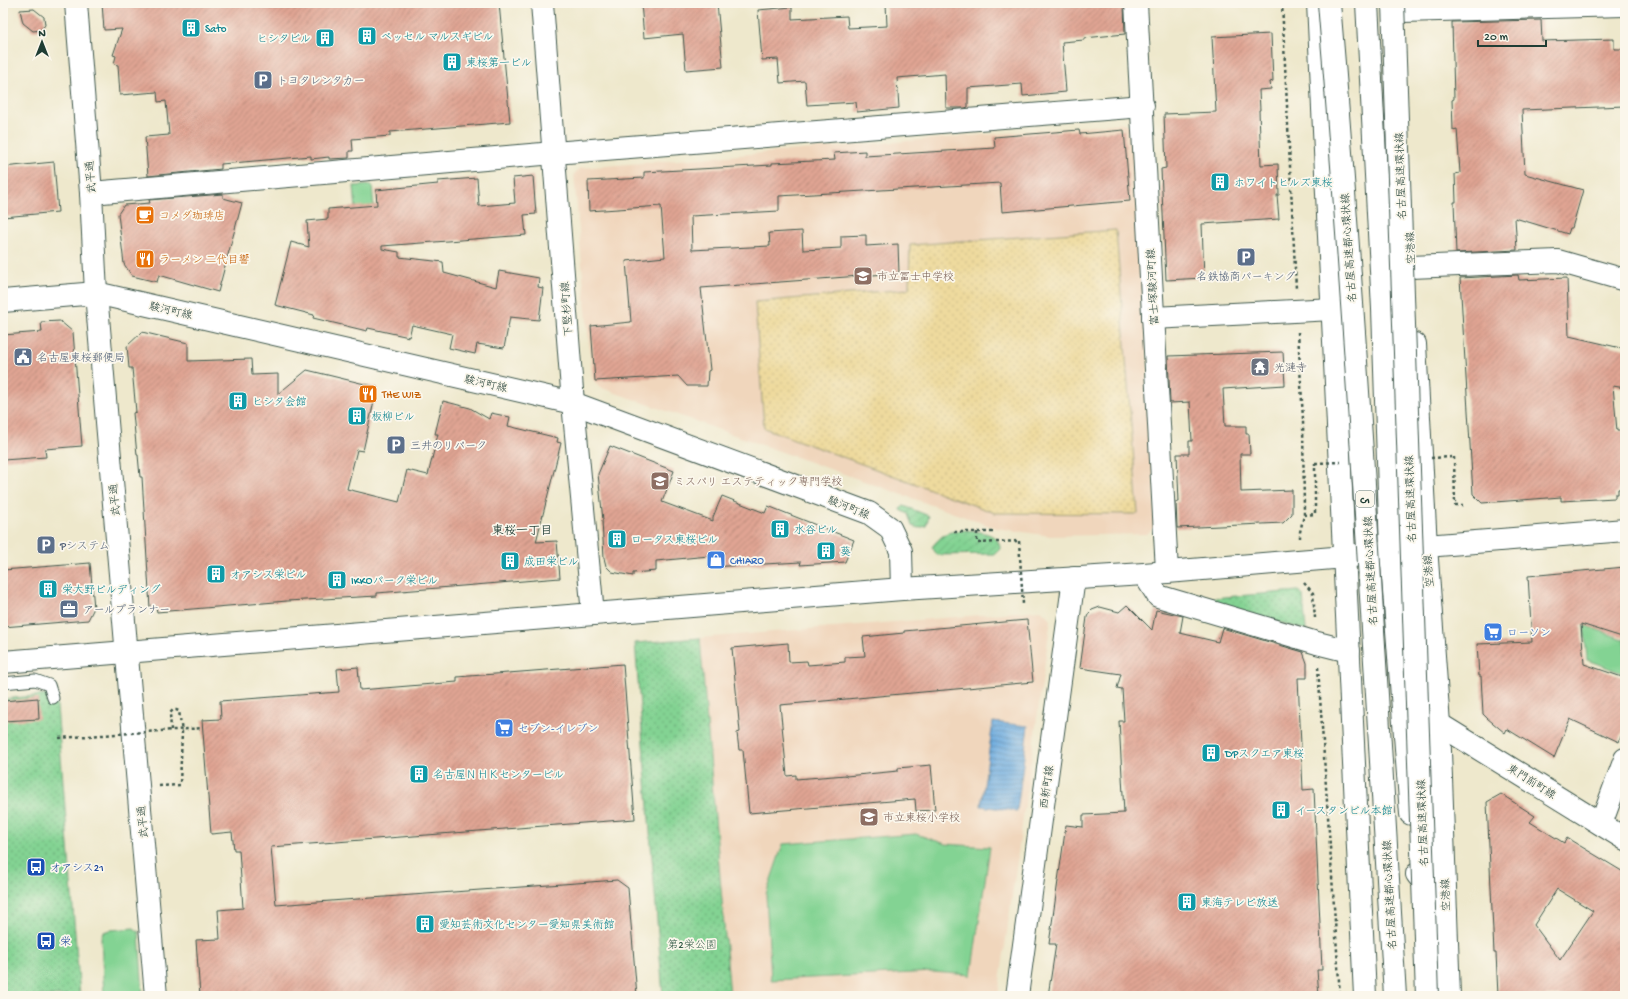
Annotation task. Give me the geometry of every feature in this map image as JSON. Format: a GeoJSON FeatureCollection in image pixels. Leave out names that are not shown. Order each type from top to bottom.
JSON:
{"type":"FeatureCollection","features":[{"type":"Feature","properties":{"kind":"main road","name":"武平通"},"geometry":{"type":"LineString","coordinates":[[76,3],[91,193],[96,293],[128,652],[156,996]]}},
{"type":"Feature","properties":{"kind":"main road","name":"下竪杉町線"},"geometry":{"type":"LineString","coordinates":[[542,3],[573,403],[593,614]]}},
{"type":"Feature","properties":{"kind":"main road","name":"富士塚駿河町線"},"geometry":{"type":"LineString","coordinates":[[1136,3],[1167,571]]}},
{"type":"Feature","properties":{"kind":"main road"},"geometry":{"type":"LineString","coordinates":[[1318,3],[1365,996]]}},
{"type":"Feature","properties":{"kind":"main road","name":"名古屋高速都心環状線"},"geometry":{"type":"LineString","coordinates":[[1329,3],[1365,487],[1395,996]]}},
{"type":"Feature","properties":{"kind":"main road"},"geometry":{"type":"LineString","coordinates":[[1367,3],[1382,309],[1391,552],[1416,872],[1446,913]]}},
{"type":"Feature","properties":{"kind":"main road"},"geometry":{"type":"LineString","coordinates":[[1399,6],[1625,4]]}},
{"type":"Feature","properties":{"kind":"main road","name":"空港線"},"geometry":{"type":"LineString","coordinates":[[1399,6],[1426,546],[1439,724],[1449,996]]}},
{"type":"Feature","properties":{"kind":"main road","name":"名古屋高速環状線"},"geometry":{"type":"LineString","coordinates":[[1399,6],[1427,996]]}},
{"type":"Feature","properties":{"kind":"main road"},"geometry":{"type":"LineString","coordinates":[[91,193],[554,153],[1142,106]]}},
{"type":"Feature","properties":{"kind":"main road"},"geometry":{"type":"LineString","coordinates":[[1411,267],[1558,260],[1625,280]]}},
{"type":"Feature","properties":{"kind":"main road","name":"駿河町線"},"geometry":{"type":"LineString","coordinates":[[3,301],[96,293],[573,403],[869,513],[890,528],[901,551],[902,589]]}},
{"type":"Feature","properties":{"kind":"main road"},"geometry":{"type":"LineString","coordinates":[[1153,318],[1333,309]]}},
{"type":"Feature","properties":{"kind":"main road"},"geometry":{"type":"LineString","coordinates":[[3,662],[902,589],[1144,574],[1345,557],[1391,552],[1426,546],[1625,530]]}},
{"type":"Feature","properties":{"kind":"main road"},"geometry":{"type":"LineString","coordinates":[[1144,574],[1158,596],[1349,651]]}},
{"type":"Feature","properties":{"kind":"main road","name":"西新町線"},"geometry":{"type":"LineString","coordinates":[[1017,996],[1074,578]]}},
{"type":"Feature","properties":{"kind":"main road","name":"東門前町線"},"geometry":{"type":"LineString","coordinates":[[1439,724],[1625,839]]}},
{"type":"Feature","properties":{"kind":"main road"},"geometry":{"type":"LineString","coordinates":[[1601,824],[1625,759]]}},
{"type":"Feature","properties":{"kind":"lane"},"geometry":{"type":"LineString","coordinates":[[3,683],[34,680],[48,685],[53,698]]}},
{"type":"Feature","properties":{"kind":"path"},"geometry":{"type":"LineString","coordinates":[[1282,3],[1303,419],[1304,515],[1300,532],[1304,584],[1314,593],[1340,996]]}},
{"type":"Feature","properties":{"kind":"path"},"geometry":{"type":"LineString","coordinates":[[1454,457],[1455,506],[1463,505]]}},
{"type":"Feature","properties":{"kind":"path"},"geometry":{"type":"LineString","coordinates":[[1304,515],[1315,514],[1315,463]]}},
{"type":"Feature","properties":{"kind":"path"},"geometry":{"type":"LineString","coordinates":[[954,532],[993,532]]}},
{"type":"Feature","properties":{"kind":"path"},"geometry":{"type":"LineString","coordinates":[[976,532],[977,543],[1019,541],[1023,604]]}},
{"type":"Feature","properties":{"kind":"path"},"geometry":{"type":"LineString","coordinates":[[154,786],[180,785],[182,732],[179,711],[176,710],[173,710],[170,713],[171,730]]}},
{"type":"Feature","properties":{"kind":"path"},"geometry":{"type":"LineString","coordinates":[[59,738],[203,728]]}},
{"type":"Feature","properties":{"kind":"shaded area","name":"市立冨士中学校"},"geometry":{"type":"Polygon","coordinates":[[[1125,123],[1136,133],[1156,526],[1147,534],[1050,536],[996,528],[599,387],[592,378],[574,174],[581,168],[1125,123]]]}},
{"type":"Feature","properties":{"kind":"shaded area","name":"市立東桜小学校"},"geometry":{"type":"Polygon","coordinates":[[[1041,610],[1051,619],[998,996],[730,996],[700,638],[1041,610]]]}},
{"type":"Feature","properties":{"kind":"green space"},"geometry":{"type":"Polygon","coordinates":[[[372,185],[377,245],[359,247],[354,186],[372,185]]]}},
{"type":"Feature","properties":{"kind":"green space"},"geometry":{"type":"Polygon","coordinates":[[[904,506],[929,516],[926,526],[919,528],[912,526],[908,514],[901,510],[901,507],[904,506]]]}},
{"type":"Feature","properties":{"kind":"green space"},"geometry":{"type":"Polygon","coordinates":[[[967,530],[993,536],[997,540],[1000,549],[995,554],[937,555],[932,547],[940,538],[948,533],[967,530]]]}},
{"type":"Feature","properties":{"kind":"green space"},"geometry":{"type":"Polygon","coordinates":[[[1298,591],[1303,595],[1306,630],[1200,599],[1298,591]]]}},
{"type":"Feature","properties":{"kind":"green space"},"geometry":{"type":"Polygon","coordinates":[[[1584,625],[1625,640],[1625,674],[1587,660],[1584,625]]]}},
{"type":"Feature","properties":{"kind":"green space","name":"第2栄公園"},"geometry":{"type":"Polygon","coordinates":[[[700,638],[730,996],[663,996],[635,643],[700,638]]]}},
{"type":"Feature","properties":{"kind":"green space","name":"オアシス21"},"geometry":{"type":"Polygon","coordinates":[[[56,694],[80,996],[3,996],[3,699],[56,694]]]}},
{"type":"Feature","properties":{"kind":"green space"},"geometry":{"type":"Polygon","coordinates":[[[916,834],[946,844],[990,847],[971,975],[933,972],[771,980],[766,894],[783,844],[916,834]]]}},
{"type":"Feature","properties":{"kind":"green space"},"geometry":{"type":"Polygon","coordinates":[[[134,928],[139,932],[143,996],[104,996],[101,937],[103,932],[134,928]]]}},
{"type":"Feature","properties":{"kind":"sand"},"geometry":{"type":"Polygon","coordinates":[[[1116,230],[1138,514],[995,513],[764,428],[755,302],[909,289],[910,245],[1116,230]]]}},
{"type":"Feature","properties":{"kind":"water"},"geometry":{"type":"Polygon","coordinates":[[[993,722],[1028,726],[1017,811],[981,806],[993,722]]]}},
{"type":"Feature","properties":{"kind":"building"},"geometry":{"type":"Polygon","coordinates":[[[102,3],[499,3],[510,122],[390,132],[390,136],[352,139],[353,151],[349,151],[349,158],[329,159],[329,157],[311,159],[311,156],[221,164],[221,169],[148,176],[145,137],[169,135],[166,101],[158,102],[157,92],[120,95],[118,65],[114,64],[116,56],[113,55],[122,29],[104,30],[102,3]]]}},
{"type":"Feature","properties":{"kind":"building"},"geometry":{"type":"Polygon","coordinates":[[[641,3],[717,3],[723,67],[686,70],[683,34],[644,38],[641,3]]]}},
{"type":"Feature","properties":{"kind":"building"},"geometry":{"type":"Polygon","coordinates":[[[886,3],[1124,3],[1125,34],[1062,42],[1066,92],[1023,96],[1022,84],[968,88],[968,107],[965,108],[946,108],[945,74],[897,78],[899,108],[857,112],[856,102],[807,105],[805,81],[780,83],[778,59],[762,60],[758,10],[792,7],[792,19],[847,16],[848,28],[887,26],[886,3]]]}},
{"type":"Feature","properties":{"kind":"building"},"geometry":{"type":"Polygon","coordinates":[[[34,9],[44,17],[45,25],[41,30],[33,31],[23,23],[20,10],[34,9]]]}},
{"type":"Feature","properties":{"kind":"building"},"geometry":{"type":"Polygon","coordinates":[[[1541,20],[1542,41],[1614,39],[1614,49],[1625,49],[1625,106],[1522,110],[1525,174],[1583,190],[1572,228],[1570,228],[1568,234],[1515,218],[1517,250],[1456,253],[1454,202],[1456,202],[1455,174],[1460,173],[1457,129],[1453,130],[1452,100],[1454,99],[1452,22],[1541,20]]]}},
{"type":"Feature","properties":{"kind":"building"},"geometry":{"type":"Polygon","coordinates":[[[1271,34],[1273,81],[1270,82],[1271,89],[1259,90],[1261,165],[1278,164],[1279,195],[1277,195],[1279,219],[1202,224],[1204,278],[1166,280],[1161,169],[1166,168],[1164,114],[1216,112],[1212,37],[1271,34]]]}},
{"type":"Feature","properties":{"kind":"building"},"geometry":{"type":"Polygon","coordinates":[[[1079,130],[1080,134],[1124,130],[1130,201],[1002,212],[1000,183],[779,196],[779,211],[691,216],[692,250],[770,246],[769,233],[802,231],[803,250],[841,248],[841,236],[866,235],[866,246],[898,244],[899,273],[701,288],[710,370],[708,371],[707,386],[687,386],[678,376],[595,381],[591,326],[631,322],[626,261],[665,257],[661,206],[589,211],[588,181],[644,178],[644,172],[835,160],[834,153],[865,151],[865,156],[995,148],[994,137],[1079,130]]]}},
{"type":"Feature","properties":{"kind":"building"},"geometry":{"type":"Polygon","coordinates":[[[54,162],[58,212],[3,217],[3,167],[54,162]]]}},
{"type":"Feature","properties":{"kind":"building"},"geometry":{"type":"Polygon","coordinates":[[[533,176],[536,214],[524,215],[526,235],[382,246],[382,249],[399,252],[399,257],[443,262],[444,273],[496,287],[499,271],[539,278],[538,287],[543,288],[539,320],[510,317],[504,348],[477,344],[475,354],[449,348],[452,334],[412,325],[409,337],[368,328],[367,331],[313,318],[314,315],[275,305],[291,242],[309,247],[307,221],[328,219],[328,209],[377,205],[376,190],[438,184],[438,181],[477,178],[479,206],[515,203],[513,178],[533,176]]]}},
{"type":"Feature","properties":{"kind":"building"},"geometry":{"type":"Polygon","coordinates":[[[223,194],[223,198],[242,203],[218,292],[159,275],[157,282],[132,276],[124,264],[118,214],[124,205],[150,203],[149,200],[223,194]]]}},
{"type":"Feature","properties":{"kind":"building"},"geometry":{"type":"Polygon","coordinates":[[[1518,275],[1519,280],[1567,278],[1569,336],[1625,349],[1625,388],[1613,386],[1617,431],[1625,431],[1625,488],[1618,489],[1618,494],[1615,494],[1615,498],[1561,501],[1561,497],[1482,503],[1473,494],[1460,278],[1518,275]]]}},
{"type":"Feature","properties":{"kind":"building"},"geometry":{"type":"Polygon","coordinates":[[[60,321],[73,332],[82,446],[45,449],[46,457],[3,460],[3,335],[42,332],[41,322],[60,321]]]}},
{"type":"Feature","properties":{"kind":"building"},"geometry":{"type":"Polygon","coordinates":[[[142,332],[188,343],[188,361],[251,359],[252,375],[278,374],[278,394],[307,370],[377,387],[363,451],[357,450],[347,489],[399,502],[407,470],[428,475],[438,434],[435,434],[443,401],[470,408],[489,419],[491,413],[510,417],[508,426],[558,438],[557,442],[561,443],[536,542],[557,541],[560,578],[377,593],[377,596],[287,601],[157,612],[156,607],[150,608],[142,477],[140,477],[133,413],[136,412],[132,368],[129,368],[127,346],[142,332]]]}},
{"type":"Feature","properties":{"kind":"building"},"geometry":{"type":"Polygon","coordinates":[[[1283,352],[1285,385],[1223,389],[1225,426],[1246,426],[1246,434],[1249,434],[1250,454],[1240,454],[1241,492],[1292,490],[1292,514],[1283,523],[1177,528],[1176,502],[1179,502],[1177,454],[1189,454],[1189,441],[1192,441],[1190,402],[1170,403],[1168,356],[1283,352]]]}},
{"type":"Feature","properties":{"kind":"building"},"geometry":{"type":"Polygon","coordinates":[[[610,446],[674,471],[662,502],[713,521],[713,517],[722,496],[765,513],[768,506],[854,540],[845,562],[800,565],[801,562],[709,567],[709,556],[656,561],[656,571],[633,573],[633,576],[612,572],[606,566],[604,558],[603,520],[598,474],[610,446]]]}},
{"type":"Feature","properties":{"kind":"building","name":"栄大野ビルディング"},"geometry":{"type":"Polygon","coordinates":[[[90,563],[94,608],[88,620],[3,627],[3,570],[90,563]]]}},
{"type":"Feature","properties":{"kind":"building"},"geometry":{"type":"Polygon","coordinates":[[[1625,567],[1625,638],[1581,624],[1584,664],[1625,678],[1625,726],[1619,742],[1570,719],[1554,758],[1507,729],[1505,733],[1483,714],[1481,676],[1479,676],[1477,644],[1532,642],[1528,576],[1625,567]]]}},
{"type":"Feature","properties":{"kind":"building"},"geometry":{"type":"Polygon","coordinates":[[[1127,605],[1152,630],[1156,610],[1183,616],[1180,633],[1218,642],[1222,628],[1303,652],[1307,663],[1307,678],[1298,678],[1303,790],[1314,789],[1322,970],[1317,970],[1319,996],[1048,996],[1056,944],[1049,944],[1066,825],[1083,827],[1083,815],[1124,813],[1119,721],[1124,721],[1122,689],[1117,688],[1121,674],[1080,668],[1087,617],[1089,613],[1100,607],[1119,612],[1127,605]]]}},
{"type":"Feature","properties":{"kind":"building"},"geometry":{"type":"Polygon","coordinates":[[[1027,620],[1033,682],[780,705],[787,776],[796,775],[796,779],[846,776],[898,771],[898,768],[931,765],[935,810],[916,811],[915,799],[749,813],[743,750],[739,750],[737,733],[740,732],[732,648],[788,643],[789,662],[807,661],[808,665],[845,662],[845,657],[865,656],[863,637],[904,633],[904,631],[1027,620]]]}},
{"type":"Feature","properties":{"kind":"building"},"geometry":{"type":"Polygon","coordinates":[[[623,664],[635,819],[271,847],[276,905],[617,880],[628,888],[637,996],[200,996],[196,940],[220,939],[218,910],[243,908],[239,850],[234,850],[232,832],[211,834],[202,720],[221,719],[220,701],[339,692],[337,669],[358,667],[360,690],[457,682],[457,677],[623,664]]]}},
{"type":"Feature","properties":{"kind":"building"},"geometry":{"type":"Polygon","coordinates":[[[38,698],[39,719],[3,721],[3,701],[38,698]]]}},
{"type":"Feature","properties":{"kind":"building"},"geometry":{"type":"Polygon","coordinates":[[[1501,794],[1535,816],[1530,822],[1564,843],[1567,838],[1625,873],[1625,984],[1617,996],[1498,996],[1496,953],[1494,953],[1487,802],[1501,794]],[[1557,889],[1534,925],[1560,960],[1593,911],[1557,889]]]}},
{"type":"Feature","properties":{"kind":"place","name":"Sato"},"geometry":{"type":"Point","coordinates":[191,28]}},
{"type":"Feature","properties":{"kind":"place","name":"ベッセル マルスギビル"},"geometry":{"type":"Point","coordinates":[367,36]}},
{"type":"Feature","properties":{"kind":"place","name":"ヒシタビル"},"geometry":{"type":"Point","coordinates":[325,38]}},
{"type":"Feature","properties":{"kind":"place","name":"東桜第一ビル"},"geometry":{"type":"Point","coordinates":[452,62]}},
{"type":"Feature","properties":{"kind":"place","name":"トヨタレンタカー"},"geometry":{"type":"Point","coordinates":[263,80]}},
{"type":"Feature","properties":{"kind":"place","name":"ホワイトヒルズ東桜"},"geometry":{"type":"Point","coordinates":[1220,182]}},
{"type":"Feature","properties":{"kind":"place","name":"コメダ珈琲店"},"geometry":{"type":"Point","coordinates":[145,215]}},
{"type":"Feature","properties":{"kind":"place","name":"名鉄協商パーキング"},"geometry":{"type":"Point","coordinates":[1246,257]}},
{"type":"Feature","properties":{"kind":"place","name":"ラーメン 二代目響"},"geometry":{"type":"Point","coordinates":[145,259]}},
{"type":"Feature","properties":{"kind":"place","name":"市立冨士中学校"},"geometry":{"type":"Point","coordinates":[863,276]}},
{"type":"Feature","properties":{"kind":"place","name":"名古屋東桜郵便局"},"geometry":{"type":"Point","coordinates":[23,357]}},
{"type":"Feature","properties":{"kind":"place","name":"光漣寺"},"geometry":{"type":"Point","coordinates":[1260,367]}},
{"type":"Feature","properties":{"kind":"place","name":"THE WIZ"},"geometry":{"type":"Point","coordinates":[368,394]}},
{"type":"Feature","properties":{"kind":"place","name":"ヒシタ会館"},"geometry":{"type":"Point","coordinates":[238,401]}},
{"type":"Feature","properties":{"kind":"place","name":"板柳ビル"},"geometry":{"type":"Point","coordinates":[357,416]}},
{"type":"Feature","properties":{"kind":"place","name":"三井のリパーク"},"geometry":{"type":"Point","coordinates":[396,445]}},
{"type":"Feature","properties":{"kind":"place","name":"ミスパリ エステティック専門学校"},"geometry":{"type":"Point","coordinates":[660,481]}},
{"type":"Feature","properties":{"kind":"place","name":"水谷ビル"},"geometry":{"type":"Point","coordinates":[780,529]}},
{"type":"Feature","properties":{"kind":"place","name":"ロータス東桜ビル"},"geometry":{"type":"Point","coordinates":[617,539]}},
{"type":"Feature","properties":{"kind":"place","name":"Pシステム"},"geometry":{"type":"Point","coordinates":[46,545]}},
{"type":"Feature","properties":{"kind":"place","name":"葵"},"geometry":{"type":"Point","coordinates":[826,551]}},
{"type":"Feature","properties":{"kind":"place","name":"CHIARO"},"geometry":{"type":"Point","coordinates":[716,560]}},
{"type":"Feature","properties":{"kind":"place","name":"成田栄ビル"},"geometry":{"type":"Point","coordinates":[510,561]}},
{"type":"Feature","properties":{"kind":"place","name":"オアシス栄ビル"},"geometry":{"type":"Point","coordinates":[216,574]}},
{"type":"Feature","properties":{"kind":"place","name":"IKKOパーク栄ビル"},"geometry":{"type":"Point","coordinates":[337,580]}},
{"type":"Feature","properties":{"kind":"place","name":"栄大野ビルディング"},"geometry":{"type":"Point","coordinates":[48,589]}},
{"type":"Feature","properties":{"kind":"place","name":"アールプランナー"},"geometry":{"type":"Point","coordinates":[69,609]}},
{"type":"Feature","properties":{"kind":"place","name":"ローソン"},"geometry":{"type":"Point","coordinates":[1493,632]}},
{"type":"Feature","properties":{"kind":"place","name":"セブン-イレブン"},"geometry":{"type":"Point","coordinates":[504,728]}},
{"type":"Feature","properties":{"kind":"place","name":"DPスクエア東桜"},"geometry":{"type":"Point","coordinates":[1211,753]}},
{"type":"Feature","properties":{"kind":"place","name":"名古屋ＮＨＫセンタービル"},"geometry":{"type":"Point","coordinates":[419,774]}},
{"type":"Feature","properties":{"kind":"place","name":"イースタンビル本館"},"geometry":{"type":"Point","coordinates":[1281,810]}},
{"type":"Feature","properties":{"kind":"place","name":"市立東桜小学校"},"geometry":{"type":"Point","coordinates":[869,817]}},
{"type":"Feature","properties":{"kind":"place","name":"オアシス21"},"geometry":{"type":"Point","coordinates":[36,867]}},
{"type":"Feature","properties":{"kind":"place","name":"東海テレビ放送"},"geometry":{"type":"Point","coordinates":[1187,902]}},
{"type":"Feature","properties":{"kind":"place","name":"愛知芸術文化センター愛知県美術館"},"geometry":{"type":"Point","coordinates":[425,924]}},
{"type":"Feature","properties":{"kind":"place","name":"栄"},"geometry":{"type":"Point","coordinates":[46,941]}},
{"type":"Feature","properties":{"kind":"district","name":"東桜一丁目"},"geometry":{"type":"Point","coordinates":[522,530]}}]}
